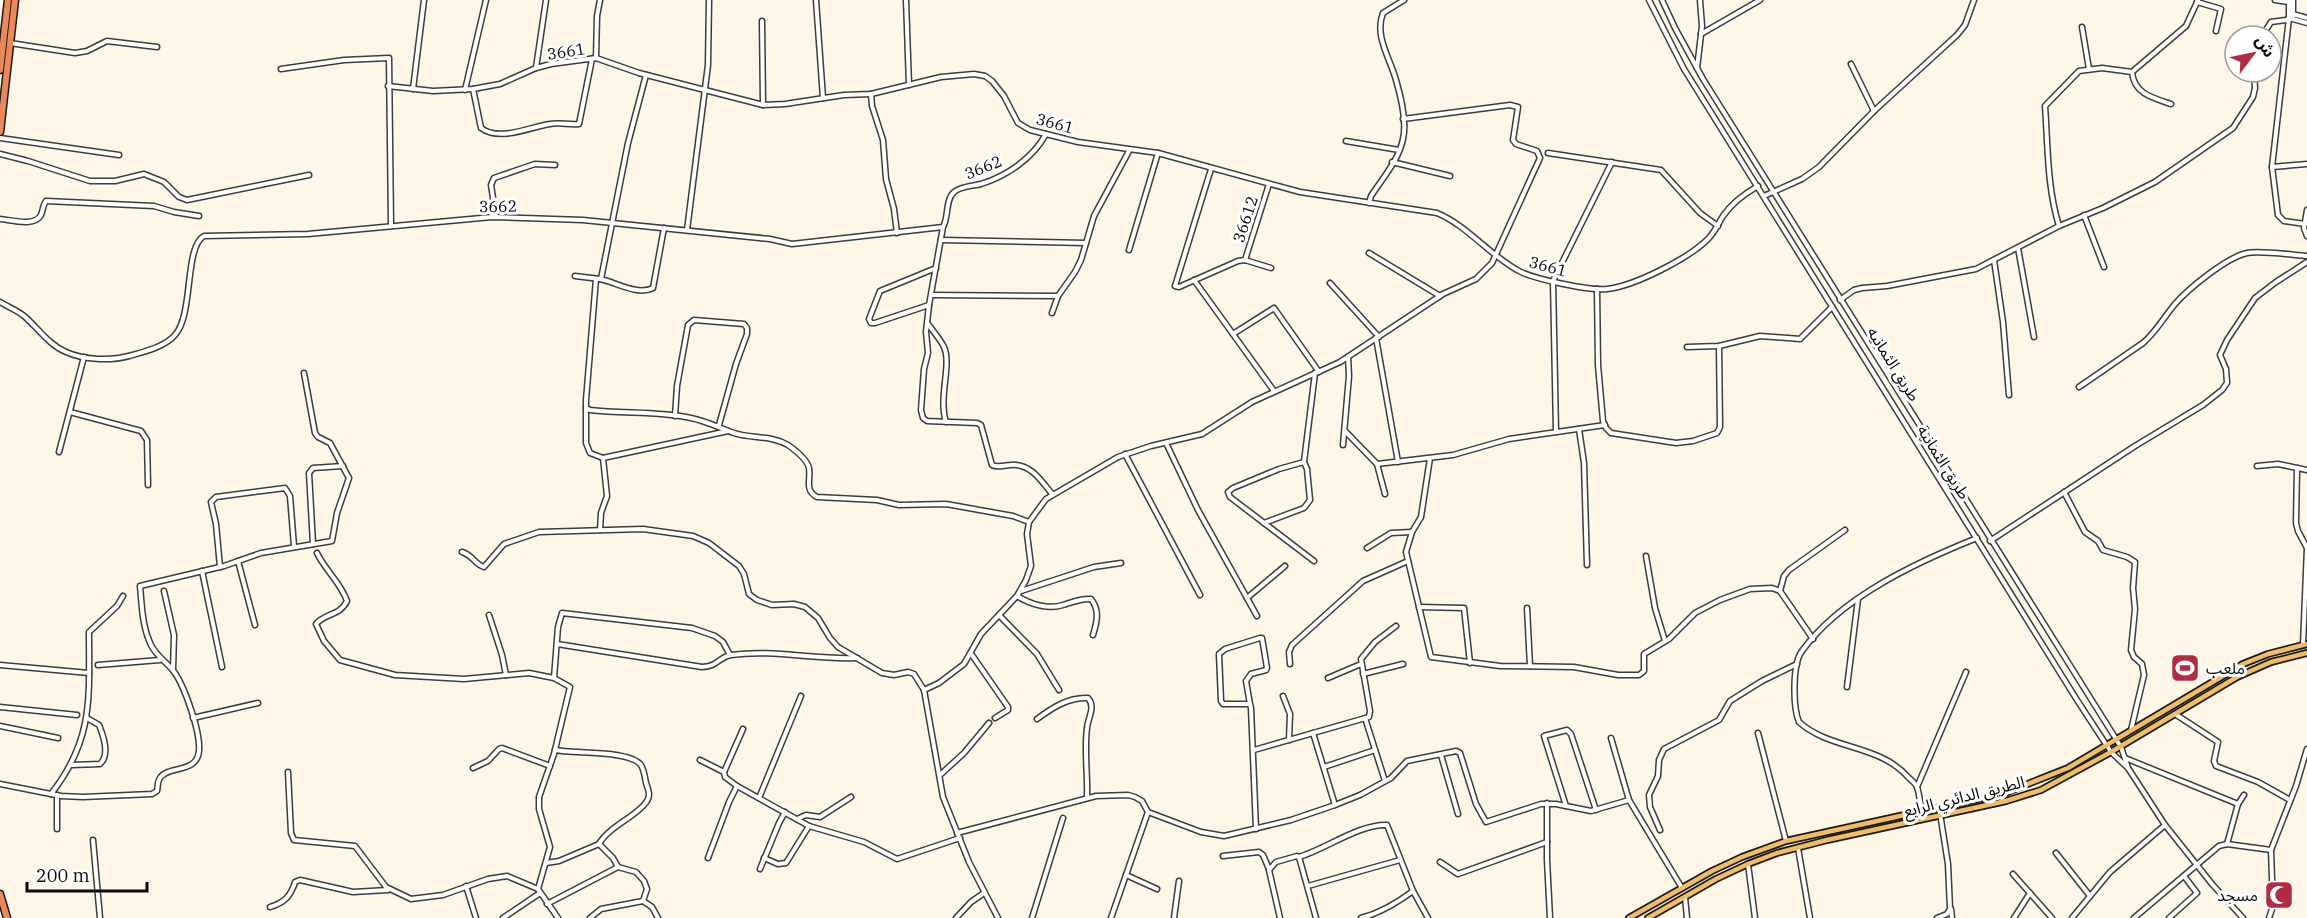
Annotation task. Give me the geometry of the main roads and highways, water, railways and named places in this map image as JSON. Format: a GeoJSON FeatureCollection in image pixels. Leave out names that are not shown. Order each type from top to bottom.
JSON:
{"type":"FeatureCollection","features":[{"type":"Feature","properties":{"kind":"highway"},"geometry":{"type":"LineString","coordinates":[[0,132],[15,0]]}},
{"type":"Feature","properties":{"kind":"highway"},"geometry":{"type":"LineString","coordinates":[[0,70],[3,11],[8,1]]}},
{"type":"Feature","properties":{"kind":"highway"},"geometry":{"type":"LineString","coordinates":[[0,894],[7,918]]}},
{"type":"Feature","properties":{"kind":"main road","name":"الطريق الدائري الرابع"},"geometry":{"type":"LineString","coordinates":[[1629,918],[1742,857],[1786,841],[2005,793],[2039,781],[2107,746],[2243,664],[2268,654],[2305,645]]}},
{"type":"Feature","properties":{"kind":"main road","name":"الطريق الدائري الرابع"},"geometry":{"type":"LineString","coordinates":[[1648,918],[1748,864],[1798,848],[2006,801],[2041,790],[2121,747],[2254,668],[2307,653]]}},
{"type":"Feature","properties":{"kind":"place","name":"ملعب"},"geometry":{"type":"Point","coordinates":[2185,668]}},
{"type":"Feature","properties":{"kind":"place","name":"مسجد"},"geometry":{"type":"Point","coordinates":[2279,895]}}]}
